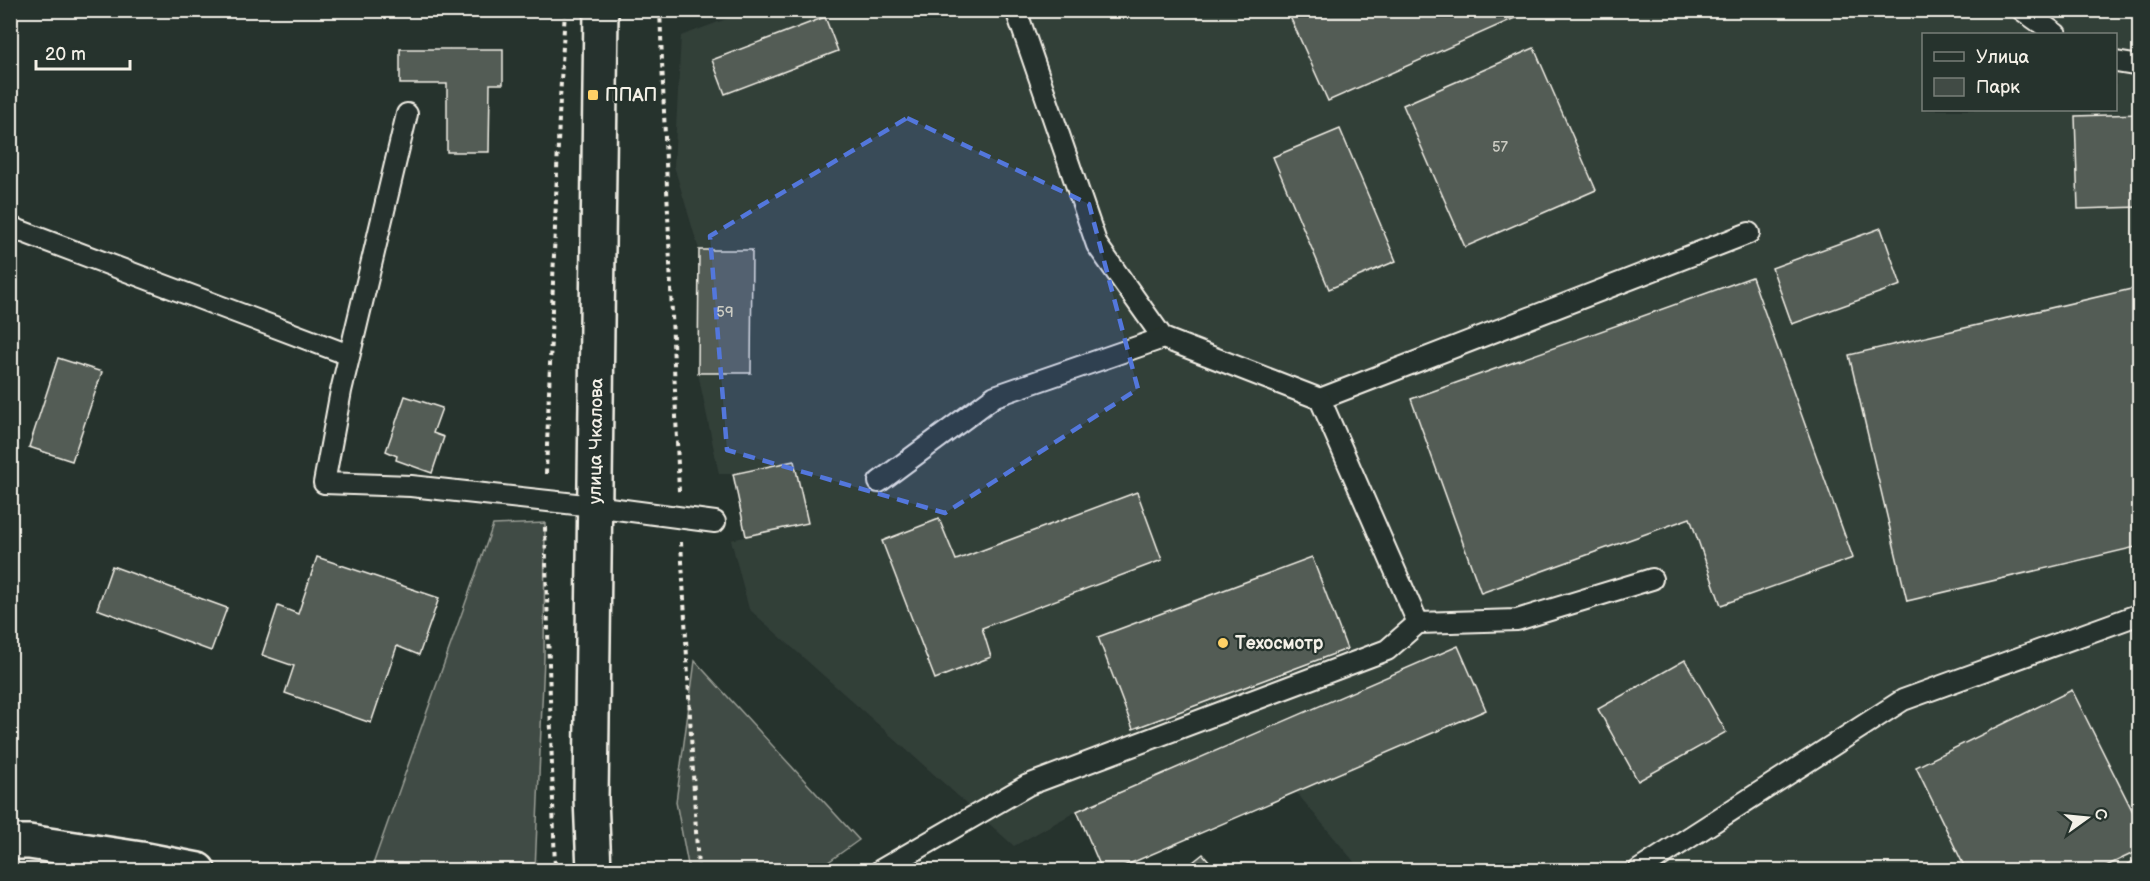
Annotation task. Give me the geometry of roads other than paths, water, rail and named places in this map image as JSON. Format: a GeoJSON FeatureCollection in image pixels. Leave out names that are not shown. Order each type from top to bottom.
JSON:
{"type":"FeatureCollection","features":[{"type":"Feature","properties":{"kind":"main road","name":"улица Чкалова"},"geometry":{"type":"LineString","coordinates":[[594,870],[591,798],[601,10]]}},
{"type":"Feature","properties":{"kind":"main road"},"geometry":{"type":"LineString","coordinates":[[10,842],[29,842],[198,870]]}},
{"type":"Feature","properties":{"kind":"lane"},"geometry":{"type":"LineString","coordinates":[[1016,10],[1097,245],[1163,338],[1320,399],[1749,233]]}},
{"type":"Feature","properties":{"kind":"lane"},"geometry":{"type":"LineString","coordinates":[[2022,10],[2054,33]]}},
{"type":"Feature","properties":{"kind":"lane"},"geometry":{"type":"LineString","coordinates":[[2117,62],[2139,66]]}},
{"type":"Feature","properties":{"kind":"lane"},"geometry":{"type":"LineString","coordinates":[[407,114],[349,355],[324,483],[411,486],[545,500],[715,522]]}},
{"type":"Feature","properties":{"kind":"lane"},"geometry":{"type":"LineString","coordinates":[[10,227],[349,355]]}},
{"type":"Feature","properties":{"kind":"lane"},"geometry":{"type":"LineString","coordinates":[[879,482],[994,396],[1163,338]]}},
{"type":"Feature","properties":{"kind":"lane"},"geometry":{"type":"LineString","coordinates":[[1320,399],[1418,623]]}},
{"type":"Feature","properties":{"kind":"lane"},"geometry":{"type":"LineString","coordinates":[[881,870],[1028,785],[1387,650],[1418,623],[1517,620],[1652,579]]}},
{"type":"Feature","properties":{"kind":"lane"},"geometry":{"type":"LineString","coordinates":[[1639,870],[1902,700],[2139,614]]}},
{"type":"Feature","properties":{"kind":"place","name":"ППАП"},"geometry":{"type":"Point","coordinates":[593,95]}},
{"type":"Feature","properties":{"kind":"place","name":"Техосмотр"},"geometry":{"type":"Point","coordinates":[1223,643]}}]}
